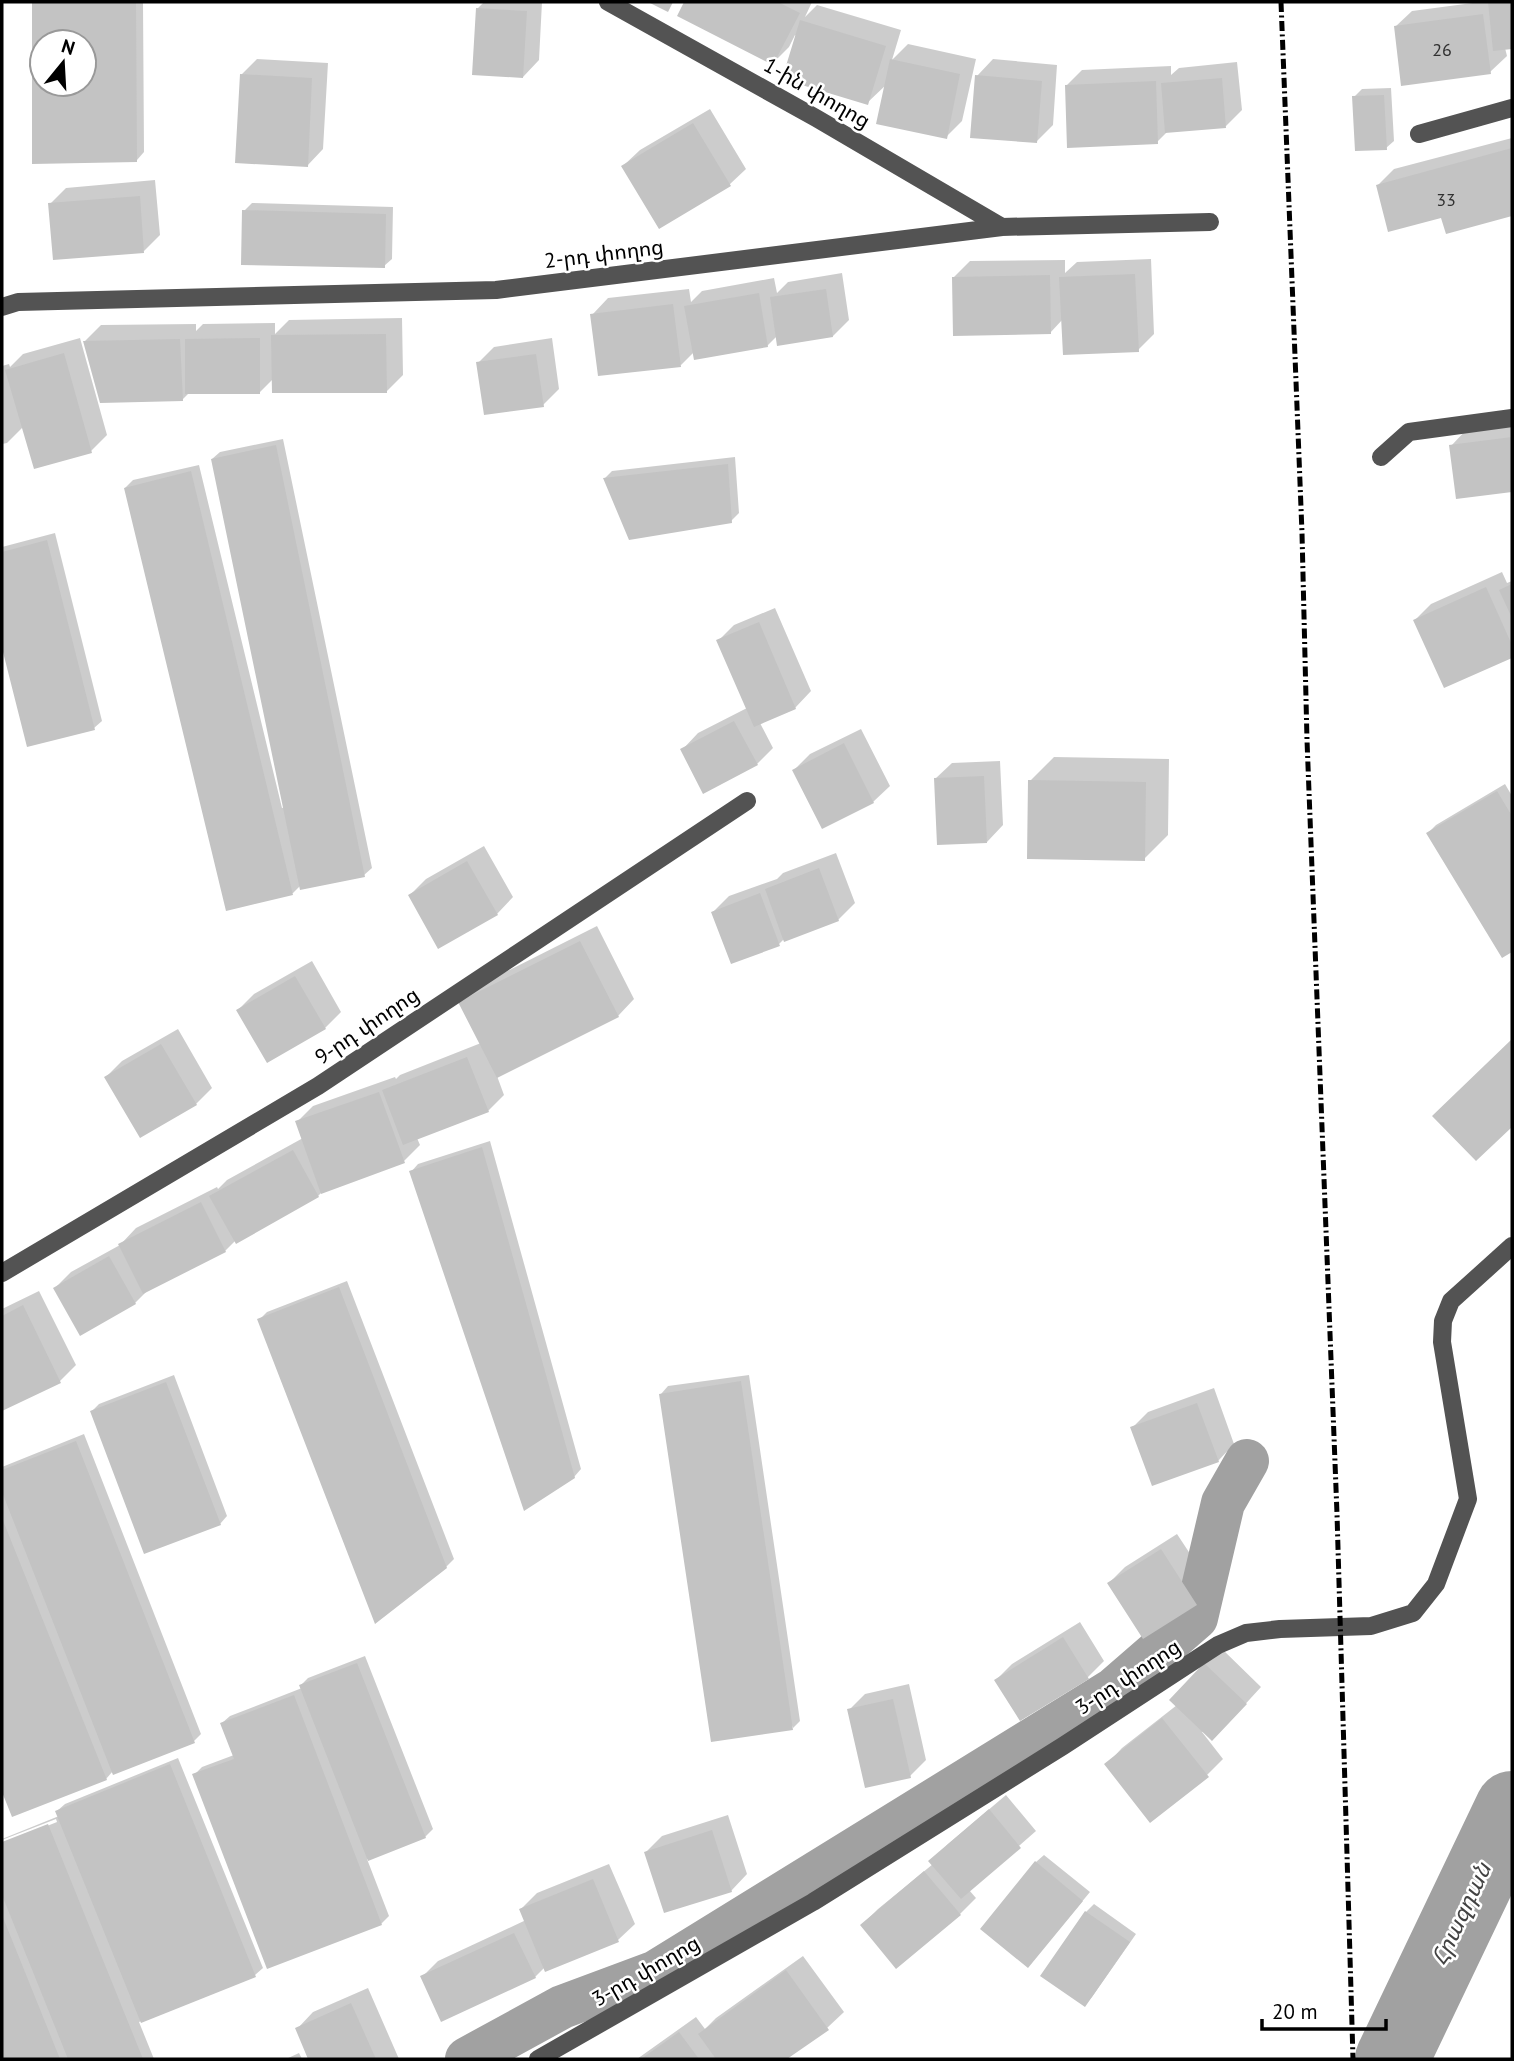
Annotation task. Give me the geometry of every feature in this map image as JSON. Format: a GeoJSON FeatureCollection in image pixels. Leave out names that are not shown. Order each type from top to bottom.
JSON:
{"type":"FeatureCollection","features":[{"type":"Feature","properties":{"kind":"street","name":"1-ին փողոց"},"geometry":{"type":"LineString","coordinates":[[608,2],[816,118],[1002,227]]}},
{"type":"Feature","properties":{"kind":"street"},"geometry":{"type":"LineString","coordinates":[[1419,134],[1512,108]]}},
{"type":"Feature","properties":{"kind":"street","name":"2-րդ փողոց"},"geometry":{"type":"LineString","coordinates":[[2,307],[18,302],[496,290],[1002,227],[1210,222]]}},
{"type":"Feature","properties":{"kind":"street"},"geometry":{"type":"LineString","coordinates":[[1381,457],[1409,432],[1512,418]]}},
{"type":"Feature","properties":{"kind":"street","name":"9-րդ փողոց"},"geometry":{"type":"LineString","coordinates":[[2,1273],[318,1086],[747,801]]}},
{"type":"Feature","properties":{"kind":"street","name":"3-րդ փողոց"},"geometry":{"type":"LineString","coordinates":[[538,2059],[813,1902],[1063,1746],[1218,1645],[1247,1633],[1280,1629],[1371,1626],[1413,1613],[1436,1584],[1468,1499],[1442,1342],[1443,1321],[1451,1301],[1512,1246]]}},
{"type":"Feature","properties":{"kind":"building"},"geometry":{"type":"Polygon","coordinates":[[[32,2],[136,2],[137,162],[32,164],[32,98],[98,98],[98,28],[32,28],[32,2]]]}},
{"type":"Feature","properties":{"kind":"building"},"geometry":{"type":"Polygon","coordinates":[[[648,2],[673,2],[668,12],[648,2]]]}},
{"type":"Feature","properties":{"kind":"building"},"geometry":{"type":"Polygon","coordinates":[[[684,2],[778,2],[800,13],[773,65],[677,16],[684,2]]]}},
{"type":"Feature","properties":{"kind":"building"},"geometry":{"type":"Polygon","coordinates":[[[1488,2],[1512,2],[1512,49],[1493,51],[1488,2]]]}},
{"type":"Feature","properties":{"kind":"building"},"geometry":{"type":"Polygon","coordinates":[[[476,8],[527,11],[523,78],[472,75],[476,8]]]}},
{"type":"Feature","properties":{"kind":"building"},"geometry":{"type":"Polygon","coordinates":[[[1483,14],[1491,74],[1401,86],[1394,26],[1483,14]]]}},
{"type":"Feature","properties":{"kind":"building"},"geometry":{"type":"Polygon","coordinates":[[[800,20],[886,46],[868,105],[782,79],[800,20]]]}},
{"type":"Feature","properties":{"kind":"building"},"geometry":{"type":"Polygon","coordinates":[[[890,59],[960,74],[947,139],[876,124],[890,59]]]}},
{"type":"Feature","properties":{"kind":"building"},"geometry":{"type":"Polygon","coordinates":[[[240,74],[312,78],[308,167],[235,163],[240,74]]]}},
{"type":"Feature","properties":{"kind":"building"},"geometry":{"type":"Polygon","coordinates":[[[975,75],[1042,81],[1037,143],[970,138],[975,75]]]}},
{"type":"Feature","properties":{"kind":"building"},"geometry":{"type":"Polygon","coordinates":[[[1222,78],[1226,128],[1165,133],[1161,83],[1222,78]]]}},
{"type":"Feature","properties":{"kind":"building"},"geometry":{"type":"Polygon","coordinates":[[[1156,81],[1158,144],[1067,148],[1065,85],[1156,81]]]}},
{"type":"Feature","properties":{"kind":"building"},"geometry":{"type":"Polygon","coordinates":[[[1384,95],[1387,150],[1355,151],[1352,96],[1384,95]]]}},
{"type":"Feature","properties":{"kind":"building"},"geometry":{"type":"Polygon","coordinates":[[[693,123],[731,186],[659,229],[621,166],[693,123]]]}},
{"type":"Feature","properties":{"kind":"building"},"geometry":{"type":"Polygon","coordinates":[[[1512,148],[1512,216],[1446,234],[1441,218],[1388,232],[1376,185],[1512,148]]]}},
{"type":"Feature","properties":{"kind":"building"},"geometry":{"type":"Polygon","coordinates":[[[140,196],[144,253],[53,260],[48,203],[140,196]]]}},
{"type":"Feature","properties":{"kind":"building"},"geometry":{"type":"Polygon","coordinates":[[[242,210],[386,214],[385,268],[241,265],[242,210]]]}},
{"type":"Feature","properties":{"kind":"building"},"geometry":{"type":"Polygon","coordinates":[[[1135,274],[1139,352],[1063,355],[1059,277],[1135,274]]]}},
{"type":"Feature","properties":{"kind":"building"},"geometry":{"type":"Polygon","coordinates":[[[1050,275],[1051,334],[953,336],[952,277],[1050,275]]]}},
{"type":"Feature","properties":{"kind":"building"},"geometry":{"type":"Polygon","coordinates":[[[826,289],[833,337],[777,346],[770,297],[826,289]]]}},
{"type":"Feature","properties":{"kind":"building"},"geometry":{"type":"Polygon","coordinates":[[[759,293],[768,347],[694,360],[684,306],[759,293]]]}},
{"type":"Feature","properties":{"kind":"building"},"geometry":{"type":"Polygon","coordinates":[[[673,304],[681,367],[598,376],[590,314],[673,304]]]}},
{"type":"Feature","properties":{"kind":"building"},"geometry":{"type":"Polygon","coordinates":[[[386,334],[387,393],[272,393],[271,335],[386,334]]]}},
{"type":"Feature","properties":{"kind":"building"},"geometry":{"type":"Polygon","coordinates":[[[260,338],[260,394],[185,394],[185,339],[260,338]]]}},
{"type":"Feature","properties":{"kind":"building"},"geometry":{"type":"Polygon","coordinates":[[[180,339],[183,401],[100,403],[83,341],[180,339]]]}},
{"type":"Feature","properties":{"kind":"building"},"geometry":{"type":"Polygon","coordinates":[[[64,353],[92,453],[34,469],[5,370],[64,353]]]}},
{"type":"Feature","properties":{"kind":"building"},"geometry":{"type":"Polygon","coordinates":[[[536,354],[544,407],[484,415],[476,362],[536,354]]]}},
{"type":"Feature","properties":{"kind":"building"},"geometry":{"type":"Polygon","coordinates":[[[1512,437],[1512,492],[1456,499],[1449,445],[1512,437]]]}},
{"type":"Feature","properties":{"kind":"building"},"geometry":{"type":"Polygon","coordinates":[[[276,445],[365,877],[300,890],[211,459],[276,445]]]}},
{"type":"Feature","properties":{"kind":"building"},"geometry":{"type":"Polygon","coordinates":[[[728,464],[732,523],[629,540],[603,478],[728,464]]]}},
{"type":"Feature","properties":{"kind":"building"},"geometry":{"type":"Polygon","coordinates":[[[191,471],[293,895],[226,911],[124,488],[191,471]]]}},
{"type":"Feature","properties":{"kind":"building"},"geometry":{"type":"Polygon","coordinates":[[[47,540],[95,730],[27,747],[2,648],[2,552],[47,540]]]}},
{"type":"Feature","properties":{"kind":"building"},"geometry":{"type":"Polygon","coordinates":[[[1512,584],[1512,618],[1499,590],[1512,584]]]}},
{"type":"Feature","properties":{"kind":"building"},"geometry":{"type":"Polygon","coordinates":[[[1486,587],[1512,645],[1512,658],[1444,688],[1413,620],[1486,587]]]}},
{"type":"Feature","properties":{"kind":"building"},"geometry":{"type":"Polygon","coordinates":[[[759,622],[796,709],[754,727],[716,640],[759,622]]]}},
{"type":"Feature","properties":{"kind":"building"},"geometry":{"type":"Polygon","coordinates":[[[734,721],[758,765],[703,794],[680,749],[734,721]]]}},
{"type":"Feature","properties":{"kind":"building"},"geometry":{"type":"Polygon","coordinates":[[[844,743],[874,803],[822,829],[792,770],[844,743]]]}},
{"type":"Feature","properties":{"kind":"building"},"geometry":{"type":"Polygon","coordinates":[[[984,776],[987,843],[937,845],[934,778],[984,776]]]}},
{"type":"Feature","properties":{"kind":"building"},"geometry":{"type":"Polygon","coordinates":[[[1028,780],[1146,782],[1145,861],[1027,859],[1028,780]]]}},
{"type":"Feature","properties":{"kind":"building"},"geometry":{"type":"Polygon","coordinates":[[[1497,791],[1512,816],[1512,952],[1502,958],[1426,833],[1497,791]]]}},
{"type":"Feature","properties":{"kind":"building"},"geometry":{"type":"Polygon","coordinates":[[[467,861],[498,915],[438,949],[408,895],[467,861]]]}},
{"type":"Feature","properties":{"kind":"building"},"geometry":{"type":"Polygon","coordinates":[[[819,868],[839,921],[784,942],[765,889],[819,868]]]}},
{"type":"Feature","properties":{"kind":"building"},"geometry":{"type":"Polygon","coordinates":[[[760,893],[780,946],[731,964],[711,912],[760,893]]]}},
{"type":"Feature","properties":{"kind":"building"},"geometry":{"type":"Polygon","coordinates":[[[580,941],[619,1017],[497,1078],[458,1002],[580,941]]]}},
{"type":"Feature","properties":{"kind":"building"},"geometry":{"type":"Polygon","coordinates":[[[295,976],[326,1029],[267,1063],[236,1010],[295,976]]]}},
{"type":"Feature","properties":{"kind":"building"},"geometry":{"type":"Polygon","coordinates":[[[1512,1039],[1512,1127],[1476,1161],[1432,1116],[1512,1039]]]}},
{"type":"Feature","properties":{"kind":"building"},"geometry":{"type":"Polygon","coordinates":[[[161,1044],[197,1105],[140,1138],[104,1077],[161,1044]]]}},
{"type":"Feature","properties":{"kind":"building"},"geometry":{"type":"Polygon","coordinates":[[[467,1057],[489,1112],[403,1145],[382,1090],[467,1057]]]}},
{"type":"Feature","properties":{"kind":"building"},"geometry":{"type":"Polygon","coordinates":[[[379,1092],[405,1163],[321,1194],[295,1121],[379,1092]]]}},
{"type":"Feature","properties":{"kind":"building"},"geometry":{"type":"Polygon","coordinates":[[[482,1147],[575,1478],[524,1511],[409,1171],[482,1147]]]}},
{"type":"Feature","properties":{"kind":"building"},"geometry":{"type":"Polygon","coordinates":[[[293,1150],[319,1197],[236,1244],[209,1196],[293,1150]]]}},
{"type":"Feature","properties":{"kind":"building"},"geometry":{"type":"Polygon","coordinates":[[[201,1202],[226,1252],[143,1294],[118,1244],[201,1202]]]}},
{"type":"Feature","properties":{"kind":"building"},"geometry":{"type":"Polygon","coordinates":[[[109,1256],[136,1304],[80,1336],[53,1288],[109,1256]]]}},
{"type":"Feature","properties":{"kind":"building"},"geometry":{"type":"Polygon","coordinates":[[[339,1287],[447,1568],[375,1624],[257,1319],[339,1287]]]}},
{"type":"Feature","properties":{"kind":"building"},"geometry":{"type":"Polygon","coordinates":[[[23,1305],[61,1383],[2,1411],[2,1316],[23,1305]]]}},
{"type":"Feature","properties":{"kind":"building"},"geometry":{"type":"Polygon","coordinates":[[[741,1381],[793,1730],[711,1742],[659,1394],[741,1381]]]}},
{"type":"Feature","properties":{"kind":"building"},"geometry":{"type":"Polygon","coordinates":[[[166,1382],[221,1525],[144,1554],[90,1411],[166,1382]]]}},
{"type":"Feature","properties":{"kind":"building"},"geometry":{"type":"Polygon","coordinates":[[[1197,1403],[1219,1462],[1152,1486],[1130,1427],[1197,1403]]]}},
{"type":"Feature","properties":{"kind":"building"},"geometry":{"type":"Polygon","coordinates":[[[76,1441],[195,1743],[113,1775],[2,1492],[2,1470],[76,1441]]]}},
{"type":"Feature","properties":{"kind":"building"},"geometry":{"type":"Polygon","coordinates":[[[2,1518],[107,1780],[12,1817],[2,1792],[2,1518]]]}},
{"type":"Feature","properties":{"kind":"building"},"geometry":{"type":"Polygon","coordinates":[[[1161,1549],[1197,1605],[1143,1639],[1107,1583],[1161,1549]]]}},
{"type":"Feature","properties":{"kind":"building"},"geometry":{"type":"Polygon","coordinates":[[[1063,1637],[1089,1679],[1020,1721],[994,1680],[1063,1637]]]}},
{"type":"Feature","properties":{"kind":"building"},"geometry":{"type":"Polygon","coordinates":[[[357,1663],[426,1838],[368,1861],[299,1685],[357,1663]]]}},
{"type":"Feature","properties":{"kind":"building"},"geometry":{"type":"Polygon","coordinates":[[[1204,1663],[1247,1704],[1212,1741],[1169,1700],[1204,1663]]]}},
{"type":"Feature","properties":{"kind":"building"},"geometry":{"type":"Polygon","coordinates":[[[294,1695],[382,1925],[267,1969],[192,1774],[234,1759],[220,1723],[294,1695]]]}},
{"type":"Feature","properties":{"kind":"building"},"geometry":{"type":"Polygon","coordinates":[[[893,1699],[911,1778],[865,1788],[847,1709],[893,1699]]]}},
{"type":"Feature","properties":{"kind":"building"},"geometry":{"type":"Polygon","coordinates":[[[1162,1718],[1209,1777],[1150,1823],[1104,1764],[1162,1718]]]}},
{"type":"Feature","properties":{"kind":"building"},"geometry":{"type":"Polygon","coordinates":[[[170,1764],[256,1977],[141,2023],[55,1811],[170,1764]]]}},
{"type":"Feature","properties":{"kind":"building"},"geometry":{"type":"Polygon","coordinates":[[[989,1809],[1021,1848],[961,1899],[928,1861],[989,1809]]]}},
{"type":"Feature","properties":{"kind":"building"},"geometry":{"type":"Polygon","coordinates":[[[48,1824],[143,2059],[68,2059],[2,1895],[2,1842],[48,1824]]]}},
{"type":"Feature","properties":{"kind":"building"},"geometry":{"type":"Polygon","coordinates":[[[712,1830],[732,1892],[664,1913],[644,1852],[712,1830]]]}},
{"type":"Feature","properties":{"kind":"building"},"geometry":{"type":"Polygon","coordinates":[[[1035,1861],[1083,1901],[1028,1968],[980,1929],[1035,1861]]]}},
{"type":"Feature","properties":{"kind":"building"},"geometry":{"type":"Polygon","coordinates":[[[924,1871],[961,1915],[896,1969],[860,1925],[924,1871]]]}},
{"type":"Feature","properties":{"kind":"building"},"geometry":{"type":"Polygon","coordinates":[[[593,1879],[619,1942],[545,1972],[519,1909],[593,1879]]]}},
{"type":"Feature","properties":{"kind":"building"},"geometry":{"type":"Polygon","coordinates":[[[1085,1911],[1130,1942],[1085,2007],[1040,1976],[1085,1911]]]}},
{"type":"Feature","properties":{"kind":"building"},"geometry":{"type":"Polygon","coordinates":[[[2,1915],[60,2059],[2,2059],[2,1915]]]}},
{"type":"Feature","properties":{"kind":"building"},"geometry":{"type":"Polygon","coordinates":[[[514,1933],[536,1978],[441,2022],[420,1976],[514,1933]]]}},
{"type":"Feature","properties":{"kind":"building"},"geometry":{"type":"Polygon","coordinates":[[[786,1970],[829,2030],[787,2059],[716,2059],[698,2034],[786,1970]]]}},
{"type":"Feature","properties":{"kind":"building"},"geometry":{"type":"Polygon","coordinates":[[[351,2003],[376,2059],[308,2059],[295,2028],[351,2003]]]}},
{"type":"Feature","properties":{"kind":"building"},"geometry":{"type":"Polygon","coordinates":[[[679,2032],[699,2059],[641,2059],[679,2032]]]}},
{"type":"Feature","properties":{"kind":"waterway"},"geometry":{"type":"LineString","coordinates":[[467,2059],[562,2007],[656,1972],[1113,1690],[1196,1618],[1223,1503],[1247,1461]]}},
{"type":"Feature","properties":{"kind":"waterway","name":"Հրազդան"},"geometry":{"type":"LineString","coordinates":[[1392,2059],[1512,1808]]}},
{"type":"Feature","properties":{"kind":"railway"},"geometry":{"type":"LineString","coordinates":[[1281,2],[1337,1514],[1353,2059]]}}]}
